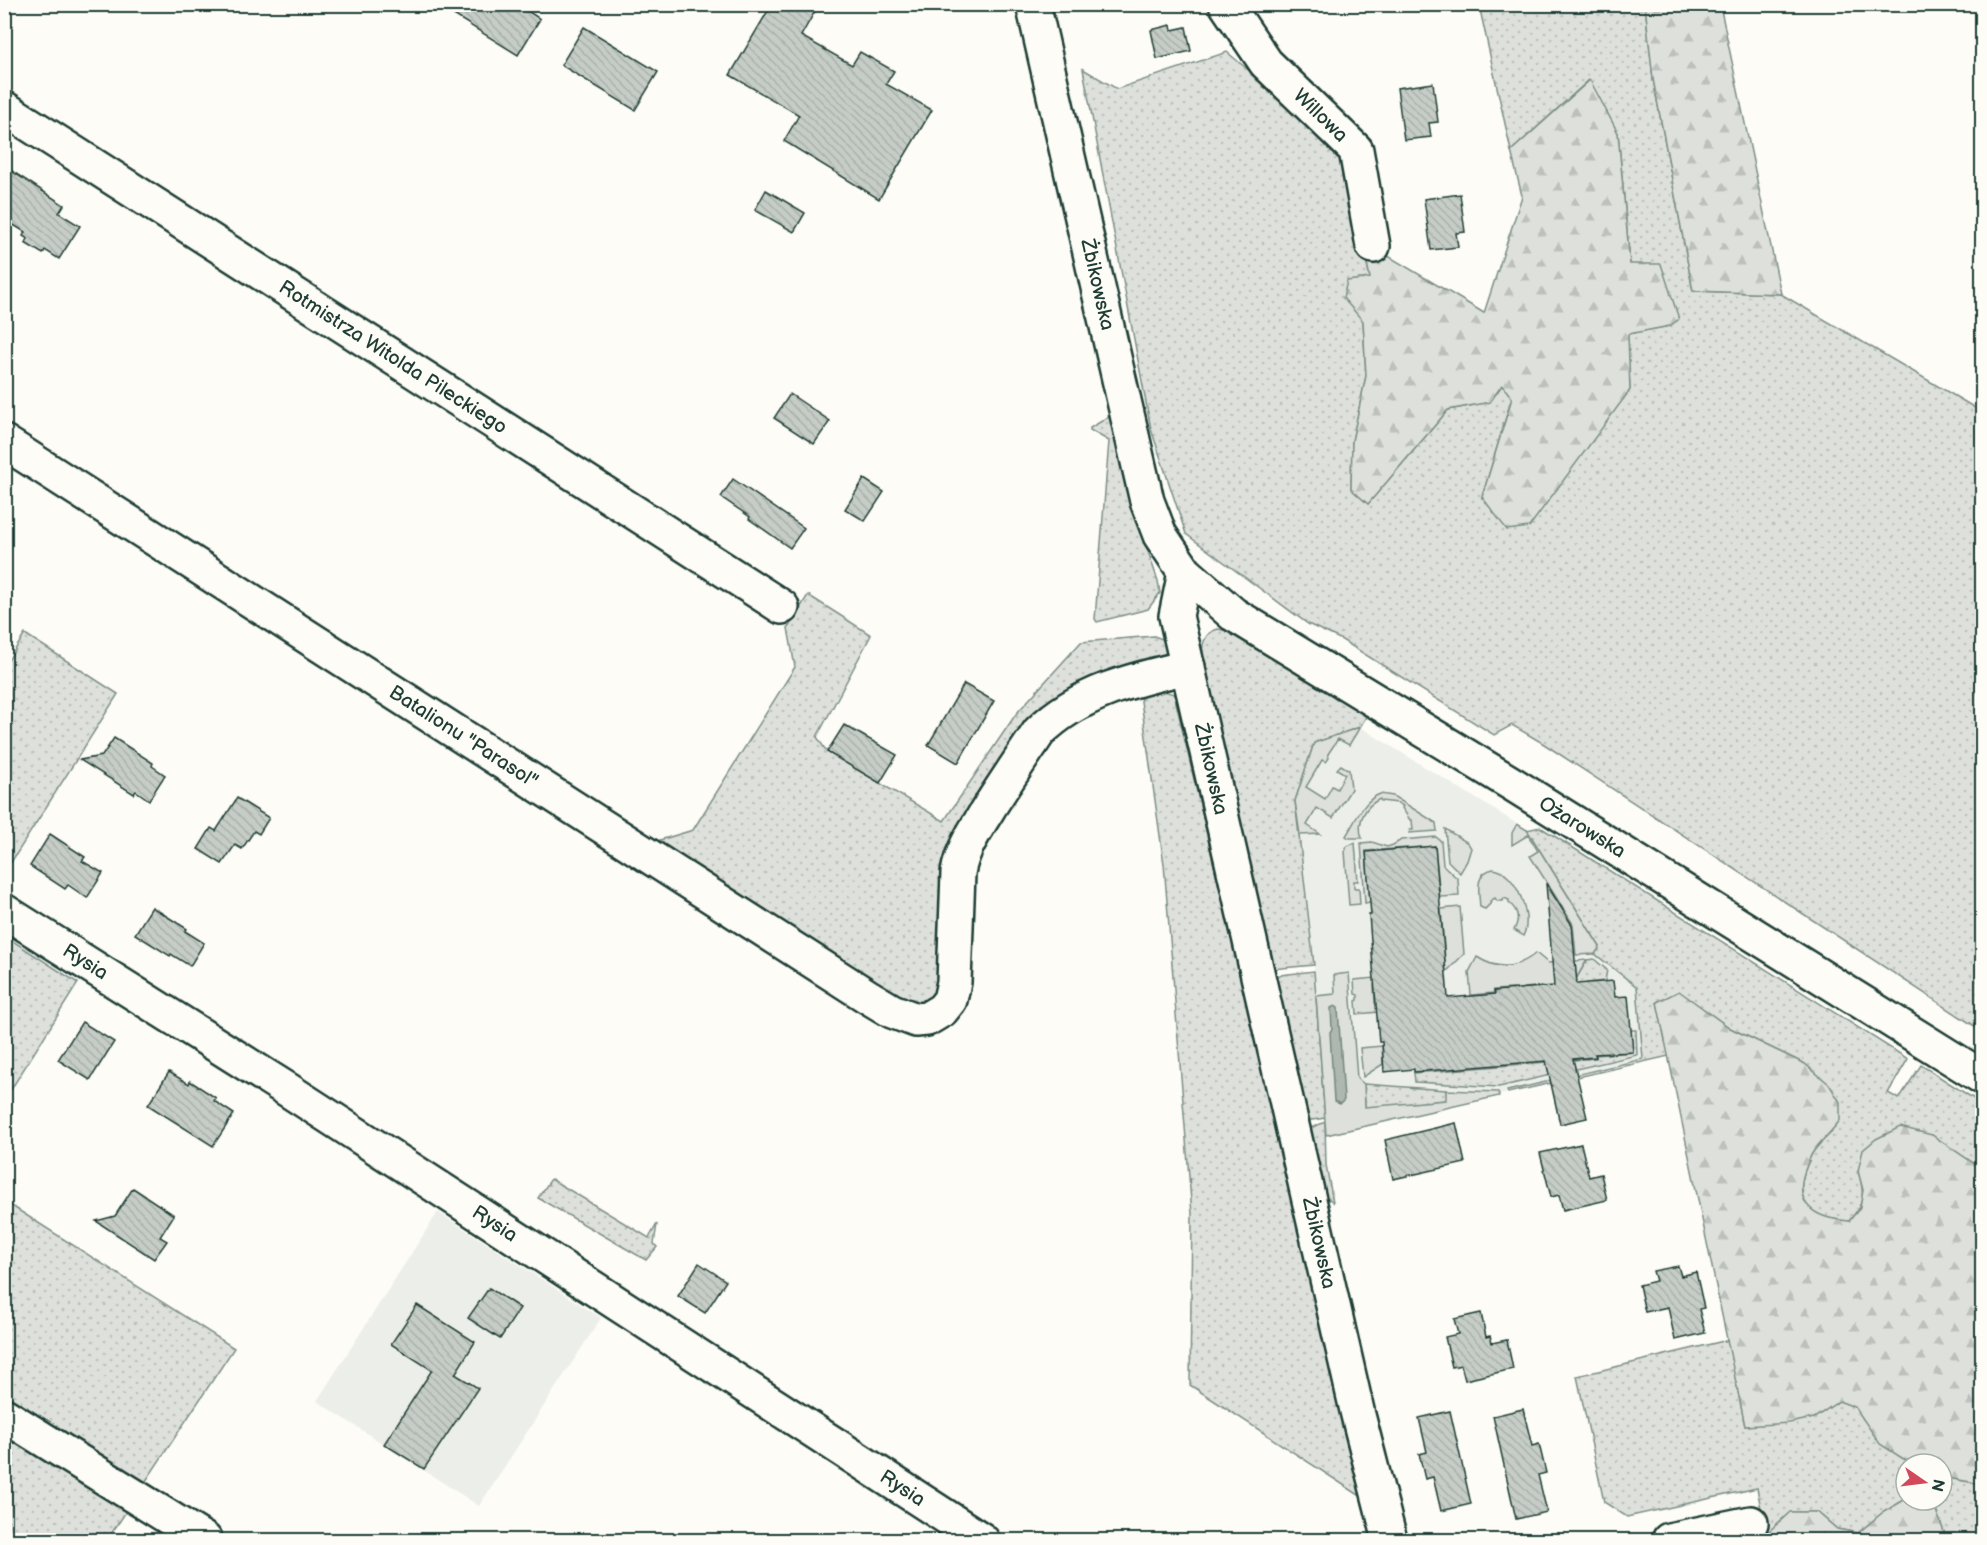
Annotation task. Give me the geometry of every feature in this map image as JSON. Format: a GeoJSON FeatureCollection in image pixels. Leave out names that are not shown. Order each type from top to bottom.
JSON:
{"type":"FeatureCollection","features":[{"type":"Feature","properties":{"kind":"street","name":"Żbikowska"},"geometry":{"type":"LineString","coordinates":[[1033,4],[1147,501],[1160,536],[1185,572],[1176,616],[1355,1403],[1396,1536]]}},
{"type":"Feature","properties":{"kind":"street","name":"Willowa"},"geometry":{"type":"LineString","coordinates":[[1226,4],[1266,63],[1356,150],[1373,246]]}},
{"type":"Feature","properties":{"kind":"street","name":"Rotmistrza Witolda Pileckiego"},"geometry":{"type":"LineString","coordinates":[[4,108],[782,607]]}},
{"type":"Feature","properties":{"kind":"street","name":"Batalionu \"Parasol\""},"geometry":{"type":"LineString","coordinates":[[4,442],[858,990],[892,1011],[916,1020],[927,1019],[942,1010],[950,1000],[954,982],[958,873],[964,850],[1039,732],[1068,708],[1091,696],[1119,684],[1188,667]]}},
{"type":"Feature","properties":{"kind":"street","name":"Ożarowska"},"geometry":{"type":"LineString","coordinates":[[1185,572],[1233,614],[1514,785],[1983,1077]]}},
{"type":"Feature","properties":{"kind":"street","name":"Rysia"},"geometry":{"type":"LineString","coordinates":[[4,911],[288,1090],[982,1540]]}},
{"type":"Feature","properties":{"kind":"street"},"geometry":{"type":"LineString","coordinates":[[4,1415],[205,1540]]}},
{"type":"Feature","properties":{"kind":"street"},"geometry":{"type":"LineString","coordinates":[[1669,1540],[1751,1523]]}},
{"type":"Feature","properties":{"kind":"shaded area"},"geometry":{"type":"Polygon","coordinates":[[[1360,727],[1527,830],[1611,965],[1657,1002],[1669,1056],[1326,1135],[1314,965],[1295,801],[1314,743],[1360,727]]]}},
{"type":"Feature","properties":{"kind":"shaded area"},"geometry":{"type":"Polygon","coordinates":[[[1335,1006],[1338,1008],[1344,1100],[1340,1104],[1334,1101],[1330,1032],[1332,1029],[1331,1008],[1335,1006]]]}},
{"type":"Feature","properties":{"kind":"shaded area"},"geometry":{"type":"Polygon","coordinates":[[[438,1212],[601,1318],[479,1506],[317,1401],[438,1212]]]}},
{"type":"Feature","properties":{"kind":"green space"},"geometry":{"type":"Polygon","coordinates":[[[1479,5],[1645,5],[1653,79],[1693,291],[1781,294],[1982,412],[1982,1031],[1544,744],[1512,725],[1494,735],[1342,640],[1308,624],[1186,534],[1151,429],[1083,69],[1117,89],[1227,52],[1342,149],[1370,278],[1363,321],[1366,376],[1352,441],[1351,489],[1368,504],[1448,410],[1490,402],[1502,385],[1512,397],[1482,497],[1630,390],[1627,334],[1670,326],[1630,264],[1618,133],[1589,80],[1511,151],[1479,5]]]}},
{"type":"Feature","properties":{"kind":"green space"},"geometry":{"type":"Polygon","coordinates":[[[1645,5],[1720,5],[1781,294],[1693,291],[1653,79],[1645,5]]]}},
{"type":"Feature","properties":{"kind":"green space"},"geometry":{"type":"Polygon","coordinates":[[[1590,80],[1618,133],[1630,264],[1661,264],[1679,319],[1670,326],[1628,334],[1630,390],[1529,527],[1507,530],[1482,497],[1512,398],[1502,385],[1490,402],[1448,410],[1368,504],[1351,489],[1352,441],[1366,376],[1363,321],[1343,298],[1347,281],[1370,278],[1366,258],[1385,254],[1484,313],[1522,196],[1511,151],[1590,80]]]}},
{"type":"Feature","properties":{"kind":"green space"},"geometry":{"type":"Polygon","coordinates":[[[1112,415],[1132,504],[1160,593],[1148,609],[1097,622],[1095,619],[1109,441],[1090,428],[1112,415]]]}},
{"type":"Feature","properties":{"kind":"green space"},"geometry":{"type":"Polygon","coordinates":[[[808,595],[871,635],[817,737],[827,752],[944,821],[1016,714],[1081,642],[1154,636],[1165,640],[1170,657],[1079,692],[953,851],[944,981],[927,1005],[912,1006],[654,851],[660,840],[693,830],[795,667],[788,628],[808,595]]]}},
{"type":"Feature","properties":{"kind":"green space"},"geometry":{"type":"Polygon","coordinates":[[[1218,629],[1233,632],[1368,714],[1360,727],[1314,743],[1295,801],[1314,965],[1271,969],[1202,661],[1206,637],[1218,629]]]}},
{"type":"Feature","properties":{"kind":"green space"},"geometry":{"type":"Polygon","coordinates":[[[25,634],[118,694],[5,872],[5,665],[25,634]]]}},
{"type":"Feature","properties":{"kind":"green space"},"geometry":{"type":"Polygon","coordinates":[[[1157,689],[1174,694],[1362,1497],[1190,1385],[1192,1214],[1164,864],[1140,694],[1157,689]]]}},
{"type":"Feature","properties":{"kind":"green space"},"geometry":{"type":"Polygon","coordinates":[[[1360,727],[1349,745],[1338,739],[1328,754],[1329,758],[1326,762],[1322,760],[1306,787],[1325,799],[1332,786],[1337,789],[1345,774],[1337,769],[1341,765],[1349,770],[1351,789],[1333,818],[1317,808],[1307,825],[1320,834],[1300,835],[1295,801],[1314,743],[1360,727]]]}},
{"type":"Feature","properties":{"kind":"green space"},"geometry":{"type":"Polygon","coordinates":[[[1380,794],[1393,796],[1436,823],[1437,831],[1409,833],[1413,830],[1412,820],[1402,808],[1403,806],[1380,799],[1370,805],[1361,820],[1362,838],[1346,836],[1364,806],[1380,794]]]}},
{"type":"Feature","properties":{"kind":"green space"},"geometry":{"type":"Polygon","coordinates":[[[1517,824],[1527,830],[1600,947],[1595,954],[1576,955],[1573,924],[1530,856],[1538,851],[1528,835],[1512,845],[1512,833],[1517,824]]]}},
{"type":"Feature","properties":{"kind":"green space"},"geometry":{"type":"Polygon","coordinates":[[[1540,827],[1908,1059],[1888,1093],[1899,1099],[1921,1065],[1982,1104],[1982,1169],[1932,1135],[1858,1171],[1862,1198],[1858,1209],[1849,1221],[1815,1212],[1804,1199],[1803,1178],[1812,1154],[1832,1132],[1805,1064],[1730,1028],[1679,992],[1657,1002],[1669,1056],[1508,1093],[1507,1091],[1643,1059],[1637,987],[1595,954],[1600,947],[1527,830],[1540,827]]]}},
{"type":"Feature","properties":{"kind":"green space"},"geometry":{"type":"Polygon","coordinates":[[[1445,829],[1468,843],[1471,848],[1460,873],[1448,861],[1445,829]]]}},
{"type":"Feature","properties":{"kind":"green space"},"geometry":{"type":"Polygon","coordinates":[[[1436,837],[1441,841],[1443,865],[1458,879],[1459,896],[1440,897],[1435,846],[1366,851],[1370,902],[1365,903],[1361,843],[1372,842],[1387,847],[1401,840],[1436,837]]]}},
{"type":"Feature","properties":{"kind":"green space"},"geometry":{"type":"Polygon","coordinates":[[[1355,843],[1358,881],[1354,881],[1354,888],[1359,888],[1360,904],[1349,905],[1345,851],[1347,846],[1355,843]]]}},
{"type":"Feature","properties":{"kind":"green space"},"geometry":{"type":"Polygon","coordinates":[[[1493,869],[1509,877],[1520,896],[1526,918],[1523,936],[1514,930],[1517,915],[1509,900],[1504,898],[1503,901],[1497,901],[1495,898],[1485,909],[1480,907],[1480,879],[1487,871],[1493,869]]]}},
{"type":"Feature","properties":{"kind":"green space"},"geometry":{"type":"Polygon","coordinates":[[[1460,907],[1464,954],[1446,972],[1441,909],[1460,907]]]}},
{"type":"Feature","properties":{"kind":"green space"},"geometry":{"type":"Polygon","coordinates":[[[5,936],[78,983],[5,1099],[5,936]]]}},
{"type":"Feature","properties":{"kind":"green space"},"geometry":{"type":"Polygon","coordinates":[[[1536,953],[1548,963],[1587,960],[1573,984],[1544,989],[1543,986],[1513,991],[1513,989],[1494,990],[1494,993],[1471,995],[1469,972],[1477,957],[1492,964],[1507,966],[1522,962],[1536,953]]]}},
{"type":"Feature","properties":{"kind":"green space"},"geometry":{"type":"Polygon","coordinates":[[[1594,959],[1607,970],[1605,981],[1586,985],[1573,984],[1587,960],[1594,959]]]}},
{"type":"Feature","properties":{"kind":"green space"},"geometry":{"type":"Polygon","coordinates":[[[1314,971],[1325,1118],[1306,1121],[1272,976],[1314,971]]]}},
{"type":"Feature","properties":{"kind":"green space"},"geometry":{"type":"Polygon","coordinates":[[[1349,973],[1357,1078],[1364,1084],[1365,1107],[1446,1100],[1446,1090],[1498,1092],[1499,1096],[1326,1135],[1316,996],[1335,994],[1334,975],[1349,973]]]}},
{"type":"Feature","properties":{"kind":"green space"},"geometry":{"type":"Polygon","coordinates":[[[1376,978],[1375,1003],[1378,1003],[1379,1012],[1357,1014],[1358,995],[1355,994],[1354,980],[1376,978]]]}},
{"type":"Feature","properties":{"kind":"green space"},"geometry":{"type":"Polygon","coordinates":[[[1679,991],[1730,1028],[1805,1064],[1829,1084],[1840,1102],[1840,1120],[1812,1154],[1803,1178],[1804,1198],[1815,1212],[1836,1220],[1849,1221],[1860,1208],[1863,1190],[1858,1171],[1863,1150],[1876,1139],[1900,1127],[1932,1135],[1982,1169],[1982,1484],[1954,1479],[1954,1452],[1894,1453],[1880,1444],[1855,1407],[1839,1401],[1814,1418],[1789,1423],[1745,1426],[1657,1002],[1679,991]]]}},
{"type":"Feature","properties":{"kind":"green space"},"geometry":{"type":"Polygon","coordinates":[[[1631,1030],[1636,1030],[1637,1055],[1499,1087],[1415,1082],[1414,1073],[1596,1058],[1596,1055],[1632,1052],[1631,1030]]]}},
{"type":"Feature","properties":{"kind":"green space"},"geometry":{"type":"Polygon","coordinates":[[[1382,1046],[1383,1064],[1363,1077],[1360,1048],[1382,1046]]]}},
{"type":"Feature","properties":{"kind":"green space"},"geometry":{"type":"Polygon","coordinates":[[[1364,1084],[1446,1090],[1447,1100],[1365,1108],[1364,1084]]]}},
{"type":"Feature","properties":{"kind":"green space"},"geometry":{"type":"Polygon","coordinates":[[[1325,1122],[1326,1165],[1333,1202],[1323,1194],[1306,1130],[1325,1122]]]}},
{"type":"Feature","properties":{"kind":"green space"},"geometry":{"type":"Polygon","coordinates":[[[551,1179],[649,1238],[657,1224],[654,1244],[657,1247],[646,1260],[538,1198],[551,1179]]]}},
{"type":"Feature","properties":{"kind":"green space"},"geometry":{"type":"Polygon","coordinates":[[[4,1201],[234,1348],[140,1490],[5,1406],[4,1201]]]}},
{"type":"Feature","properties":{"kind":"green space"},"geometry":{"type":"Polygon","coordinates":[[[1728,1340],[1745,1426],[1814,1418],[1839,1401],[1855,1407],[1867,1424],[1896,1452],[1894,1452],[1894,1506],[1858,1533],[1837,1529],[1817,1512],[1791,1512],[1766,1534],[1757,1488],[1627,1517],[1604,1502],[1577,1376],[1728,1340]]]}},
{"type":"Feature","properties":{"kind":"green space"},"geometry":{"type":"Polygon","coordinates":[[[5,1424],[132,1503],[107,1540],[5,1540],[5,1424]]]}},
{"type":"Feature","properties":{"kind":"green space"},"geometry":{"type":"Polygon","coordinates":[[[1954,1479],[1982,1484],[1982,1540],[1947,1540],[1936,1512],[1954,1512],[1954,1479]]]}},
{"type":"Feature","properties":{"kind":"green space"},"geometry":{"type":"Polygon","coordinates":[[[1894,1506],[1894,1512],[1936,1512],[1947,1540],[1767,1540],[1766,1534],[1790,1512],[1817,1512],[1837,1529],[1858,1533],[1894,1506]]]}},
{"type":"Feature","properties":{"kind":"building"},"geometry":{"type":"Polygon","coordinates":[[[436,4],[517,4],[540,19],[518,55],[436,4]]]}},
{"type":"Feature","properties":{"kind":"building"},"geometry":{"type":"Polygon","coordinates":[[[772,4],[819,4],[801,36],[852,65],[860,52],[894,71],[886,84],[932,110],[879,199],[784,141],[799,115],[730,75],[772,4]]]}},
{"type":"Feature","properties":{"kind":"building"},"geometry":{"type":"Polygon","coordinates":[[[1171,25],[1172,30],[1186,27],[1191,51],[1157,59],[1151,30],[1171,25]]]}},
{"type":"Feature","properties":{"kind":"building"},"geometry":{"type":"Polygon","coordinates":[[[584,27],[658,72],[635,110],[561,65],[584,27]]]}},
{"type":"Feature","properties":{"kind":"building"},"geometry":{"type":"Polygon","coordinates":[[[1433,83],[1438,122],[1429,123],[1431,137],[1404,140],[1397,88],[1433,83]]]}},
{"type":"Feature","properties":{"kind":"building"},"geometry":{"type":"Polygon","coordinates":[[[4,166],[64,205],[59,213],[80,226],[59,259],[45,250],[43,254],[25,243],[28,239],[23,236],[25,232],[4,219],[4,166]]]}},
{"type":"Feature","properties":{"kind":"building"},"geometry":{"type":"Polygon","coordinates":[[[766,190],[805,213],[794,232],[755,210],[766,190]]]}},
{"type":"Feature","properties":{"kind":"building"},"geometry":{"type":"Polygon","coordinates":[[[1460,194],[1465,232],[1456,233],[1458,247],[1431,250],[1424,199],[1460,194]]]}},
{"type":"Feature","properties":{"kind":"building"},"geometry":{"type":"Polygon","coordinates":[[[790,394],[830,421],[814,444],[774,418],[790,394]]]}},
{"type":"Feature","properties":{"kind":"building"},"geometry":{"type":"Polygon","coordinates":[[[733,479],[804,528],[790,548],[721,497],[733,479]]]}},
{"type":"Feature","properties":{"kind":"building"},"geometry":{"type":"Polygon","coordinates":[[[864,479],[884,492],[865,521],[845,509],[864,479]]]}},
{"type":"Feature","properties":{"kind":"building"},"geometry":{"type":"Polygon","coordinates":[[[964,684],[994,701],[958,763],[928,745],[964,684]]]}},
{"type":"Feature","properties":{"kind":"building"},"geometry":{"type":"Polygon","coordinates":[[[844,725],[897,755],[880,783],[827,752],[844,725]]]}},
{"type":"Feature","properties":{"kind":"building"},"geometry":{"type":"Polygon","coordinates":[[[114,738],[153,763],[152,766],[165,775],[149,800],[136,791],[134,794],[80,760],[102,756],[114,738]]]}},
{"type":"Feature","properties":{"kind":"building"},"geometry":{"type":"Polygon","coordinates":[[[237,798],[269,818],[259,834],[254,831],[242,849],[235,845],[222,864],[198,849],[211,828],[216,831],[237,798]]]}},
{"type":"Feature","properties":{"kind":"building"},"geometry":{"type":"Polygon","coordinates":[[[50,834],[85,857],[82,861],[103,873],[87,898],[68,885],[65,889],[30,866],[50,834]]]}},
{"type":"Feature","properties":{"kind":"building"},"geometry":{"type":"Polygon","coordinates":[[[1435,846],[1448,998],[1554,986],[1546,883],[1572,925],[1577,984],[1613,981],[1615,997],[1628,996],[1633,1052],[1595,1054],[1596,1057],[1573,1059],[1587,1118],[1560,1124],[1546,1061],[1414,1072],[1414,1069],[1384,1072],[1382,1042],[1379,1042],[1366,852],[1435,846]]]}},
{"type":"Feature","properties":{"kind":"building"},"geometry":{"type":"Polygon","coordinates":[[[152,907],[187,929],[185,931],[204,943],[190,966],[135,934],[152,907]]]}},
{"type":"Feature","properties":{"kind":"building"},"geometry":{"type":"Polygon","coordinates":[[[82,1022],[114,1042],[90,1080],[58,1060],[82,1022]]]}},
{"type":"Feature","properties":{"kind":"building"},"geometry":{"type":"Polygon","coordinates":[[[169,1072],[189,1084],[190,1081],[216,1098],[214,1101],[234,1114],[213,1146],[148,1105],[169,1072]]]}},
{"type":"Feature","properties":{"kind":"building"},"geometry":{"type":"Polygon","coordinates":[[[1456,1123],[1465,1163],[1393,1179],[1385,1140],[1456,1123]]]}},
{"type":"Feature","properties":{"kind":"building"},"geometry":{"type":"Polygon","coordinates":[[[1581,1144],[1589,1177],[1601,1174],[1607,1200],[1563,1210],[1559,1195],[1551,1197],[1540,1153],[1581,1144]]]}},
{"type":"Feature","properties":{"kind":"building"},"geometry":{"type":"Polygon","coordinates":[[[133,1188],[174,1215],[160,1237],[167,1241],[154,1259],[96,1221],[115,1216],[133,1188]]]}},
{"type":"Feature","properties":{"kind":"building"},"geometry":{"type":"Polygon","coordinates":[[[699,1263],[726,1281],[705,1313],[678,1296],[699,1263]]]}},
{"type":"Feature","properties":{"kind":"building"},"geometry":{"type":"Polygon","coordinates":[[[1678,1266],[1681,1276],[1696,1272],[1704,1308],[1699,1309],[1705,1333],[1675,1340],[1668,1307],[1645,1312],[1639,1285],[1656,1281],[1653,1271],[1678,1266]]]}},
{"type":"Feature","properties":{"kind":"building"},"geometry":{"type":"Polygon","coordinates":[[[489,1288],[520,1308],[500,1339],[468,1318],[489,1288]]]}},
{"type":"Feature","properties":{"kind":"building"},"geometry":{"type":"Polygon","coordinates":[[[417,1305],[475,1342],[455,1374],[478,1388],[424,1469],[384,1444],[432,1370],[391,1344],[417,1305]]]}},
{"type":"Feature","properties":{"kind":"building"},"geometry":{"type":"Polygon","coordinates":[[[1481,1313],[1486,1337],[1490,1336],[1492,1343],[1507,1340],[1513,1369],[1465,1380],[1461,1365],[1452,1367],[1445,1337],[1458,1334],[1454,1319],[1481,1313]]]}},
{"type":"Feature","properties":{"kind":"building"},"geometry":{"type":"Polygon","coordinates":[[[1523,1409],[1532,1446],[1539,1444],[1546,1473],[1538,1475],[1547,1512],[1516,1519],[1493,1416],[1523,1409]]]}},
{"type":"Feature","properties":{"kind":"building"},"geometry":{"type":"Polygon","coordinates":[[[1450,1411],[1471,1504],[1441,1511],[1433,1477],[1425,1479],[1419,1454],[1427,1452],[1419,1418],[1450,1411]]]}}]}
